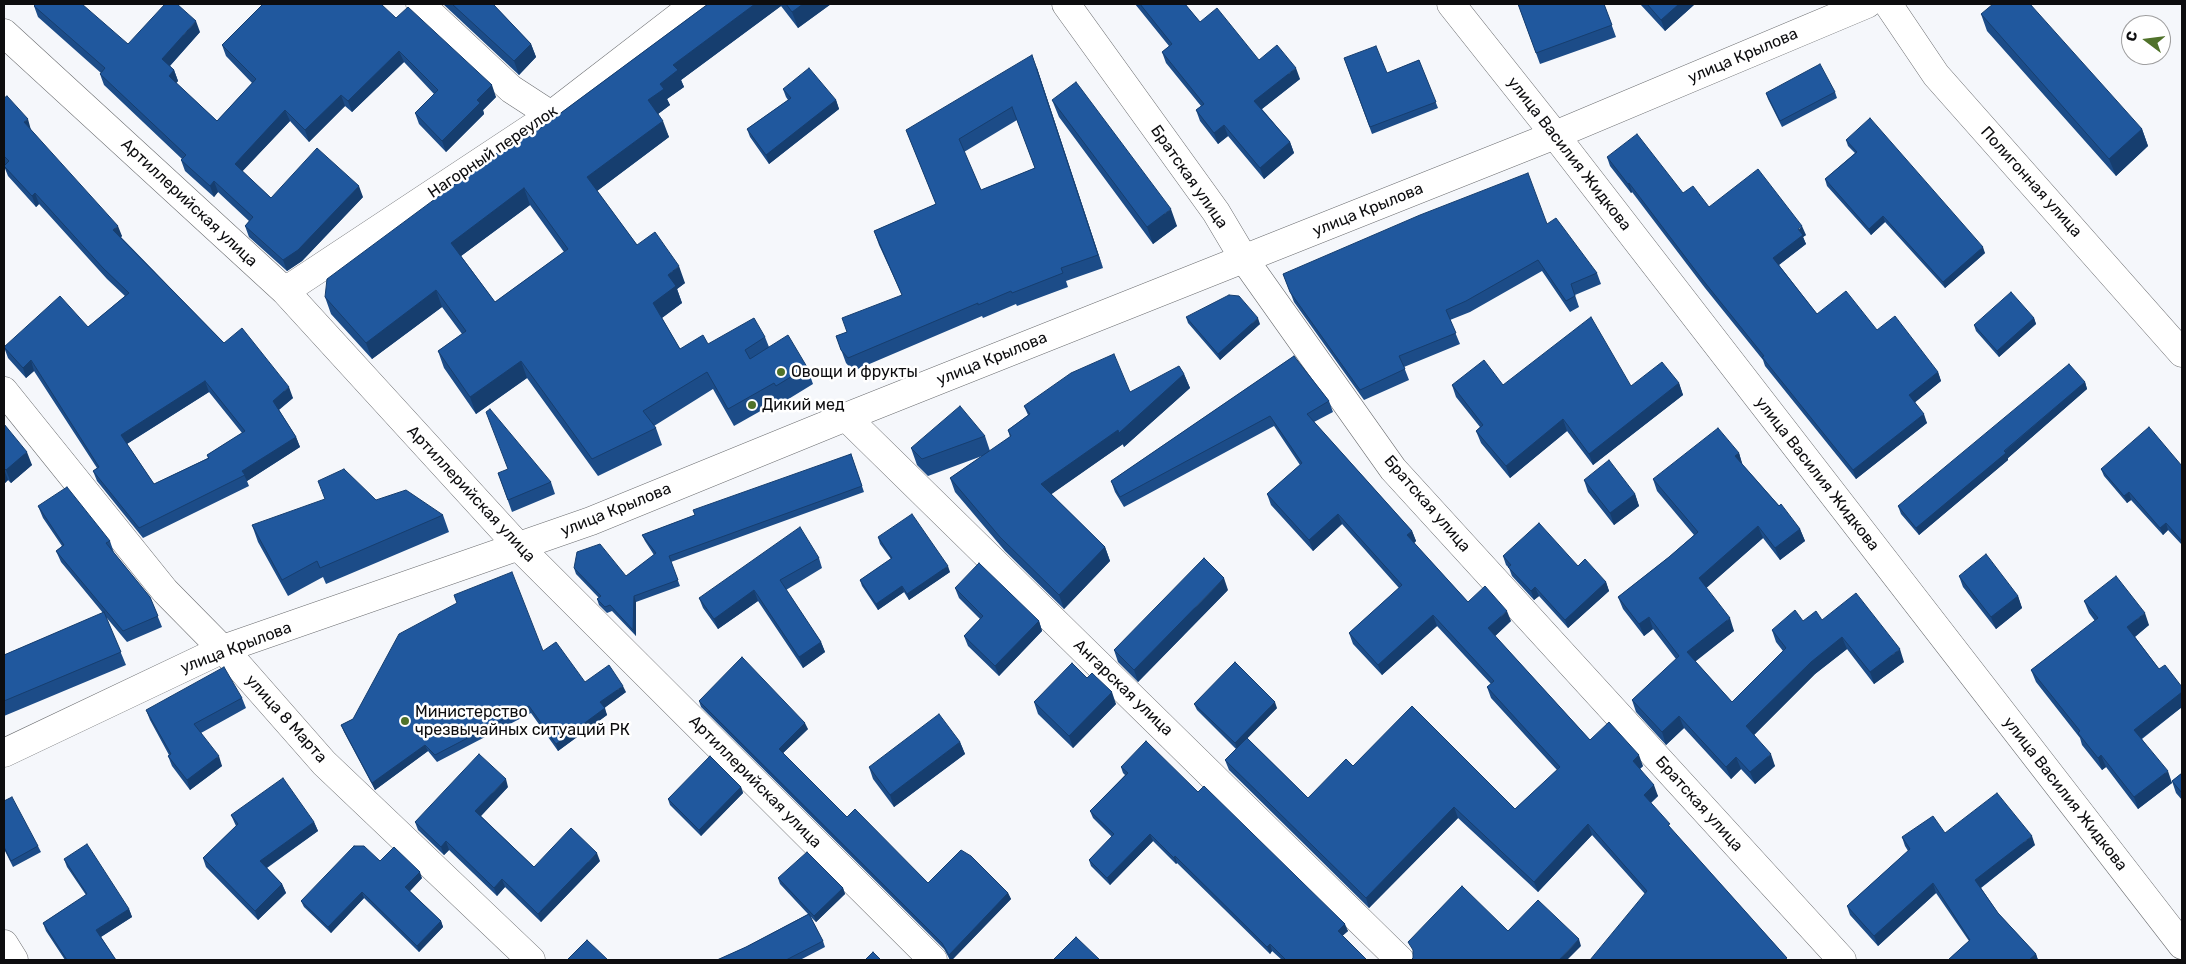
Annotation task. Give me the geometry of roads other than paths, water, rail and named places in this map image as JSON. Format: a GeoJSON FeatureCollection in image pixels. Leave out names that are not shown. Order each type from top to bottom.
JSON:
{"type":"FeatureCollection","features":[{"type":"Feature","properties":{"kind":"street"},"geometry":{"type":"LineString","coordinates":[[420,4],[511,89],[551,114]]}},
{"type":"Feature","properties":{"kind":"street","name":"Нагорный переулок"},"geometry":{"type":"LineString","coordinates":[[285,291],[551,114],[695,4]]}},
{"type":"Feature","properties":{"kind":"street","name":"Братская улица"},"geometry":{"type":"LineString","coordinates":[[1066,4],[1216,212],[1244,259],[1393,469],[1842,960]]}},
{"type":"Feature","properties":{"kind":"street","name":"улица Василия Жидкова"},"geometry":{"type":"LineString","coordinates":[[1451,4],[1555,134],[2182,945]]}},
{"type":"Feature","properties":{"kind":"street","name":"улица Крылова"},"geometry":{"type":"LineString","coordinates":[[4,752],[223,650],[591,522],[846,417],[1555,134],[1867,4]]}},
{"type":"Feature","properties":{"kind":"street","name":"Полигонная улица"},"geometry":{"type":"LineString","coordinates":[[1888,4],[1936,75],[2182,353]]}},
{"type":"Feature","properties":{"kind":"street","name":"Артиллерийская улица"},"geometry":{"type":"LineString","coordinates":[[4,33],[285,291],[520,548],[933,960]]}},
{"type":"Feature","properties":{"kind":"street","name":"улица 8 Марта"},"geometry":{"type":"LineString","coordinates":[[4,391],[165,591],[223,650],[324,763],[531,960]]}},
{"type":"Feature","properties":{"kind":"street","name":"Ангарская улица"},"geometry":{"type":"LineString","coordinates":[[846,417],[1400,960]]}},
{"type":"Feature","properties":{"kind":"street"},"geometry":{"type":"LineString","coordinates":[[4,944],[14,960]]}},
{"type":"Feature","properties":{"kind":"place","name":"Овощи и фрукты"},"geometry":{"type":"Point","coordinates":[781,372]}},
{"type":"Feature","properties":{"kind":"place","name":"Дикий мед"},"geometry":{"type":"Point","coordinates":[752,405]}},
{"type":"Feature","properties":{"kind":"place","name":"Министерство чрезвычайных ситуаций РК"},"geometry":{"type":"Point","coordinates":[405,721]}}]}
